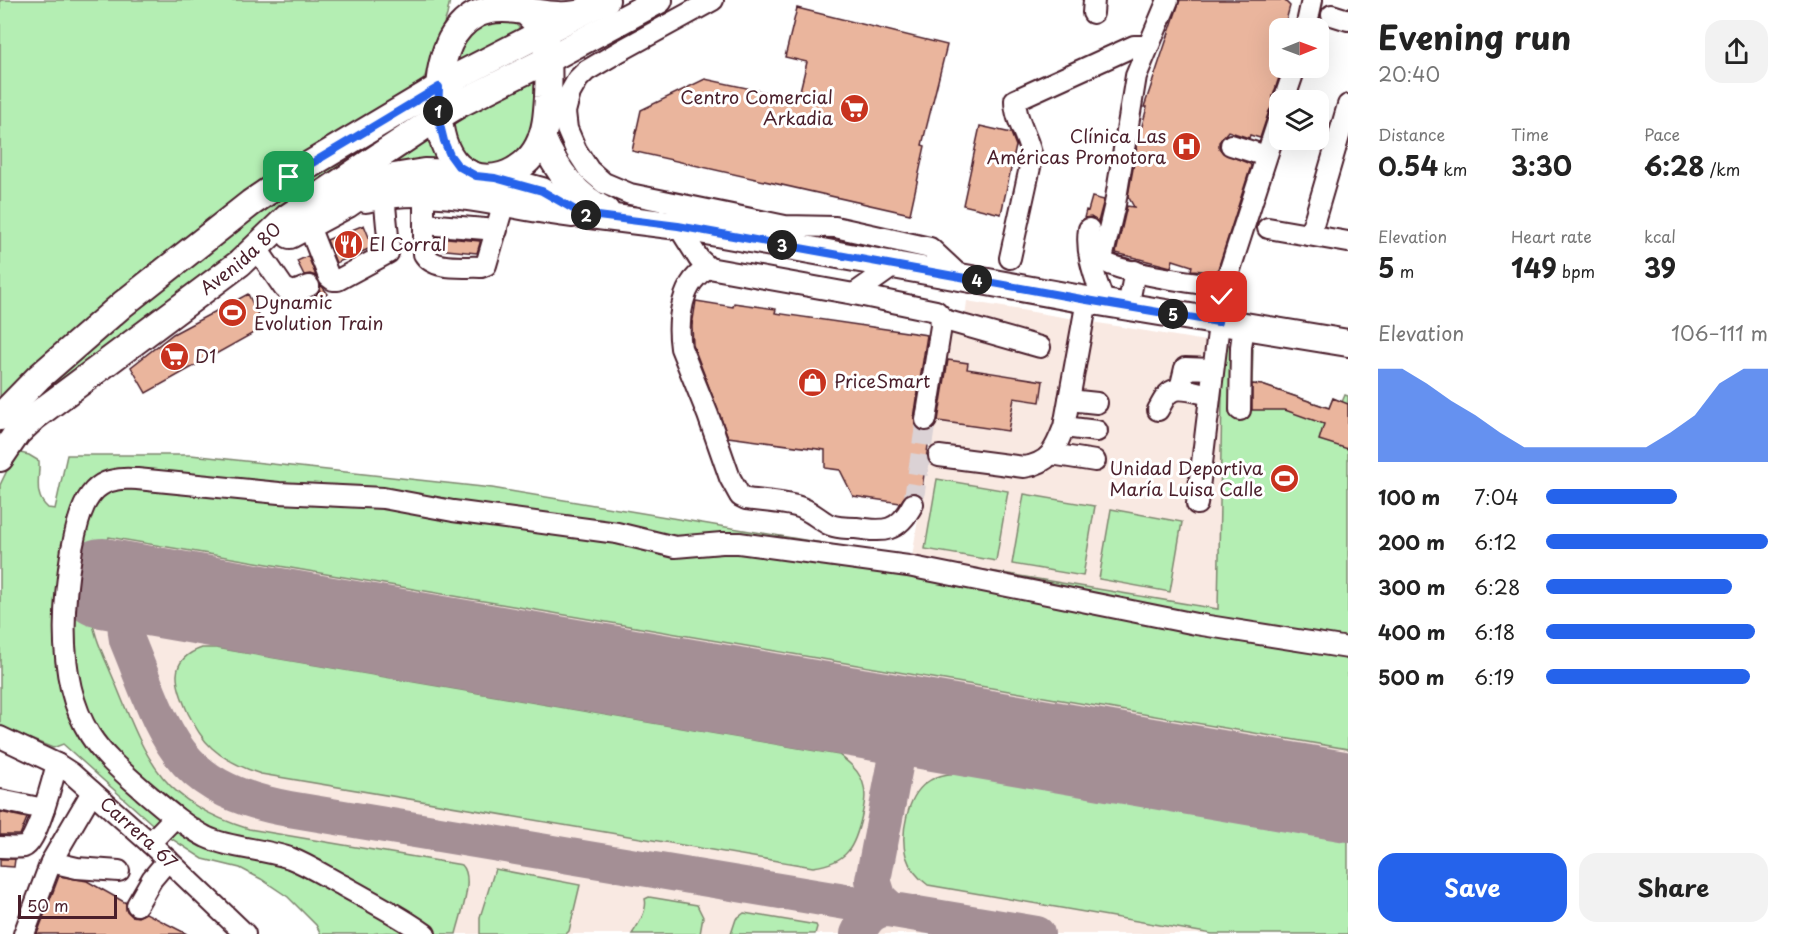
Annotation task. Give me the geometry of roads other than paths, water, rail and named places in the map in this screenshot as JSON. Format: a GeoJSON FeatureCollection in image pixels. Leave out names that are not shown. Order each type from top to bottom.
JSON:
{"type":"FeatureCollection","features":[{"type":"Feature","properties":{"kind":"main road"},"geometry":{"type":"LineString","coordinates":[[460,0],[450,41],[443,58],[439,87],[438,117],[450,155],[458,166],[468,173],[542,191],[574,210],[591,216]]}},
{"type":"Feature","properties":{"kind":"main road","name":"Avenida 80"},"geometry":{"type":"LineString","coordinates":[[0,417],[39,377],[123,304],[218,227],[289,177],[439,87],[606,0]]}},
{"type":"Feature","properties":{"kind":"main road","name":"Avenida 80"},"geometry":{"type":"LineString","coordinates":[[0,458],[17,433],[34,417],[250,258],[288,217],[438,117],[488,88],[567,52],[659,0]]}},
{"type":"Feature","properties":{"kind":"main road"},"geometry":{"type":"LineString","coordinates":[[450,41],[460,27],[477,15],[501,8],[519,7],[564,16],[582,13]]}},
{"type":"Feature","properties":{"kind":"main road"},"geometry":{"type":"LineString","coordinates":[[495,178],[509,173],[534,154],[542,137],[548,100],[567,52],[544,34],[535,20],[519,7]]}},
{"type":"Feature","properties":{"kind":"main road"},"geometry":{"type":"LineString","coordinates":[[542,137],[558,170],[579,193],[599,207],[623,218]]}},
{"type":"Feature","properties":{"kind":"main road"},"geometry":{"type":"LineString","coordinates":[[250,258],[348,204],[380,182],[393,177],[424,172],[468,173]]}},
{"type":"Feature","properties":{"kind":"main road"},"geometry":{"type":"LineString","coordinates":[[348,204],[384,195],[424,193],[591,216],[675,219],[896,265],[1348,343]]}},
{"type":"Feature","properties":{"kind":"street"},"geometry":{"type":"LineString","coordinates":[[713,0],[620,51],[586,71],[578,79],[570,93],[565,112],[567,129],[576,150],[589,170],[604,183],[630,194],[675,219],[835,227],[931,243],[960,276]]}},
{"type":"Feature","properties":{"kind":"street"},"geometry":{"type":"LineString","coordinates":[[1168,0],[1133,88],[1115,204],[1102,254],[1104,262],[1135,271],[1224,286]]}},
{"type":"Feature","properties":{"kind":"street"},"geometry":{"type":"LineString","coordinates":[[1308,18],[1312,0]]}},
{"type":"Feature","properties":{"kind":"street"},"geometry":{"type":"LineString","coordinates":[[1010,258],[1032,158],[1031,149],[1015,110],[1015,100],[1134,46],[1148,46]]}},
{"type":"Feature","properties":{"kind":"street"},"geometry":{"type":"LineString","coordinates":[[567,52],[620,51]]}},
{"type":"Feature","properties":{"kind":"street"},"geometry":{"type":"LineString","coordinates":[[1310,235],[1347,115]]}},
{"type":"Feature","properties":{"kind":"street"},"geometry":{"type":"LineString","coordinates":[[1231,145],[1266,156]]}},
{"type":"Feature","properties":{"kind":"street"},"geometry":{"type":"LineString","coordinates":[[1197,504],[1224,286],[1269,147]]}},
{"type":"Feature","properties":{"kind":"street"},"geometry":{"type":"LineString","coordinates":[[424,193],[424,254],[429,261],[436,264],[481,267],[486,265],[504,203]]}},
{"type":"Feature","properties":{"kind":"street"},"geometry":{"type":"LineString","coordinates":[[250,258],[284,288],[293,292],[320,281],[338,280],[388,253],[384,195]]}},
{"type":"Feature","properties":{"kind":"street"},"geometry":{"type":"LineString","coordinates":[[675,219],[699,259],[709,268],[936,311],[941,319],[926,420]]}},
{"type":"Feature","properties":{"kind":"street"},"geometry":{"type":"LineString","coordinates":[[308,224],[320,281]]}},
{"type":"Feature","properties":{"kind":"street"},"geometry":{"type":"LineString","coordinates":[[425,224],[497,231]]}},
{"type":"Feature","properties":{"kind":"street"},"geometry":{"type":"LineString","coordinates":[[1268,228],[1348,242]]}},
{"type":"Feature","properties":{"kind":"street"},"geometry":{"type":"LineString","coordinates":[[1089,229],[1087,239],[1089,254],[1106,303]]}},
{"type":"Feature","properties":{"kind":"street"},"geometry":{"type":"LineString","coordinates":[[854,294],[896,265]]}},
{"type":"Feature","properties":{"kind":"street"},"geometry":{"type":"LineString","coordinates":[[709,268],[700,272],[683,301],[679,338],[730,478],[740,496],[796,506],[808,510],[828,524],[880,531],[893,528],[904,519],[913,504]]}},
{"type":"Feature","properties":{"kind":"street"},"geometry":{"type":"LineString","coordinates":[[939,456],[1024,467],[1037,465],[1051,454],[1064,427],[1069,400],[1106,303],[1135,271]]}},
{"type":"Feature","properties":{"kind":"street"},"geometry":{"type":"LineString","coordinates":[[941,319],[1040,347]]}},
{"type":"Feature","properties":{"kind":"street"},"geometry":{"type":"LineString","coordinates":[[1240,410],[1241,347],[1244,326]]}},
{"type":"Feature","properties":{"kind":"street"},"geometry":{"type":"LineString","coordinates":[[1180,389],[1185,369],[1213,369]]}},
{"type":"Feature","properties":{"kind":"street"},"geometry":{"type":"LineString","coordinates":[[1158,410],[1167,394],[1173,390],[1180,389],[1210,395]]}},
{"type":"Feature","properties":{"kind":"street"},"geometry":{"type":"LineString","coordinates":[[1069,400],[1097,403]]}},
{"type":"Feature","properties":{"kind":"street"},"geometry":{"type":"LineString","coordinates":[[1064,427],[1097,431]]}},
{"type":"Feature","properties":{"kind":"street"},"geometry":{"type":"LineString","coordinates":[[1051,454],[1095,461]]}},
{"type":"Feature","properties":{"kind":"street"},"geometry":{"type":"LineString","coordinates":[[424,934],[400,917],[290,858],[213,840],[175,818],[117,767],[97,745],[83,722],[68,678],[65,662],[65,620],[74,538],[86,503],[103,484],[114,480],[137,479],[279,493],[383,498],[453,511],[617,533],[675,547],[722,543],[761,546],[908,566],[1196,624],[1348,648]]}},
{"type":"Feature","properties":{"kind":"street","name":"Carrera 67"},"geometry":{"type":"LineString","coordinates":[[0,737],[70,772],[150,843],[245,934]]}},
{"type":"Feature","properties":{"kind":"street","name":"Carrera 67"},"geometry":{"type":"LineString","coordinates":[[0,747],[20,746]]}},
{"type":"Feature","properties":{"kind":"street"},"geometry":{"type":"LineString","coordinates":[[0,847],[25,847],[31,842],[44,809],[57,764]]}},
{"type":"Feature","properties":{"kind":"street"},"geometry":{"type":"LineString","coordinates":[[24,934],[51,862],[92,792]]}},
{"type":"Feature","properties":{"kind":"street"},"geometry":{"type":"LineString","coordinates":[[0,800],[44,809]]}},
{"type":"Feature","properties":{"kind":"street"},"geometry":{"type":"LineString","coordinates":[[150,843],[175,818]]}},
{"type":"Feature","properties":{"kind":"street"},"geometry":{"type":"LineString","coordinates":[[137,905],[152,879],[168,860]]}},
{"type":"Feature","properties":{"kind":"street"},"geometry":{"type":"LineString","coordinates":[[51,862],[119,871]]}},
{"type":"Feature","properties":{"kind":"tunnel"},"geometry":{"type":"LineString","coordinates":[[913,504],[926,420]]}},
{"type":"Feature","properties":{"kind":"place","name":"Centro Comercial Arkadia"},"geometry":{"type":"Point","coordinates":[854,108]}},
{"type":"Feature","properties":{"kind":"place","name":"Clínica Las Américas Promotora"},"geometry":{"type":"Point","coordinates":[1187,147]}},
{"type":"Feature","properties":{"kind":"place","name":"El Corral"},"geometry":{"type":"Point","coordinates":[348,245]}},
{"type":"Feature","properties":{"kind":"place","name":"Dynamic Evolution Train"},"geometry":{"type":"Point","coordinates":[233,313]}},
{"type":"Feature","properties":{"kind":"place","name":"D1"},"geometry":{"type":"Point","coordinates":[174,357]}},
{"type":"Feature","properties":{"kind":"place","name":"PriceSmart"},"geometry":{"type":"Point","coordinates":[813,382]}},
{"type":"Feature","properties":{"kind":"place","name":"Unidad Deportiva María Luisa Calle"},"geometry":{"type":"Point","coordinates":[1284,479]}}]}
